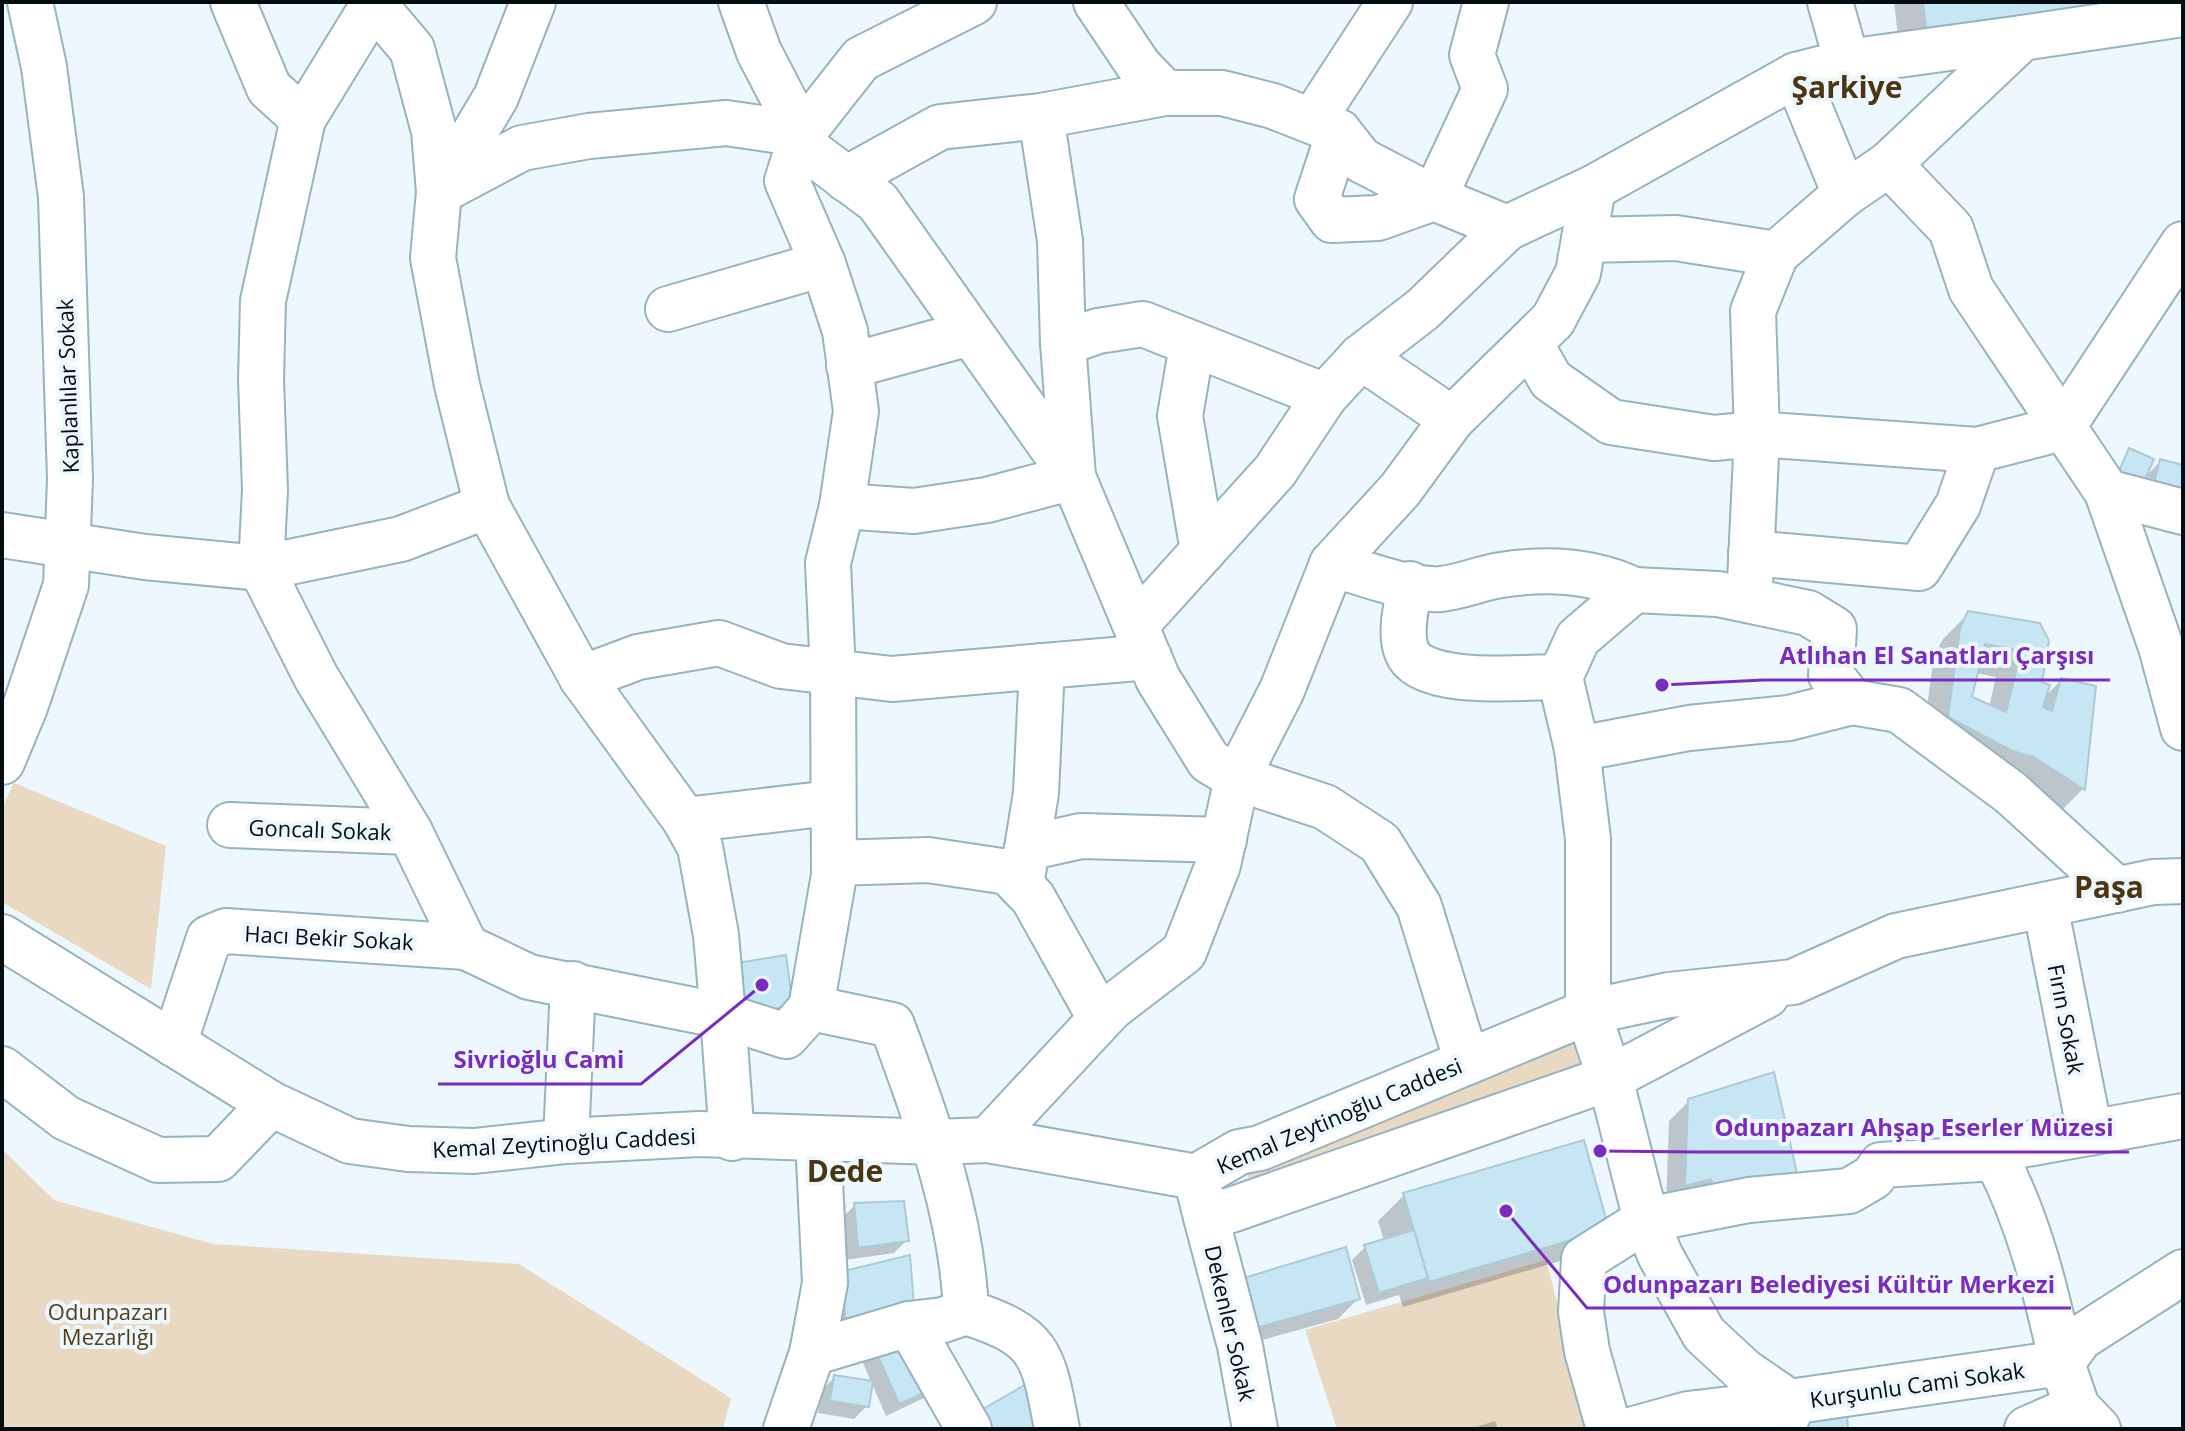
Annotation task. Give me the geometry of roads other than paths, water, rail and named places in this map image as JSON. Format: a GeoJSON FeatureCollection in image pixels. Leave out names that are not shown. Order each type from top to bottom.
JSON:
{"type":"FeatureCollection","features":[{"type":"Feature","properties":{"kind":"street","name":"Kaplanlılar Sokak"},"geometry":{"type":"LineString","coordinates":[[2,762],[25,707],[66,585],[68,545],[70,479],[61,197],[44,67],[30,2]]}},
{"type":"Feature","properties":{"kind":"street"},"geometry":{"type":"LineString","coordinates":[[233,2],[269,88],[303,119]]}},
{"type":"Feature","properties":{"kind":"street"},"geometry":{"type":"LineString","coordinates":[[439,192],[496,97],[533,2]]}},
{"type":"Feature","properties":{"kind":"street"},"geometry":{"type":"LineString","coordinates":[[741,2],[759,52],[811,152],[878,202],[1073,477],[1158,679],[1209,761],[1237,778],[1325,807],[1380,843],[1419,906],[1467,1062]]}},
{"type":"Feature","properties":{"kind":"street"},"geometry":{"type":"LineString","coordinates":[[732,1138],[723,1016],[716,935],[700,847],[685,820],[582,678],[487,506],[457,385],[433,258],[439,192],[434,131],[412,49],[372,3],[303,119],[263,301],[261,379],[265,490],[261,568],[316,677],[410,832],[466,947],[513,972],[723,1016],[786,1036],[811,1008],[834,863],[831,803],[833,673],[828,563],[842,506],[856,411],[845,331],[823,264],[787,181],[802,134],[861,59],[974,2]]}},
{"type":"Feature","properties":{"kind":"street"},"geometry":{"type":"LineString","coordinates":[[1096,2],[1139,66],[1165,93]]}},
{"type":"Feature","properties":{"kind":"street"},"geometry":{"type":"LineString","coordinates":[[1390,2],[1326,126],[1317,199],[1332,220],[1378,218],[1434,198],[1485,89],[1472,55],[1486,2]]}},
{"type":"Feature","properties":{"kind":"street"},"geometry":{"type":"LineString","coordinates":[[1830,2],[1847,62]]}},
{"type":"Feature","properties":{"kind":"street"},"geometry":{"type":"LineString","coordinates":[[582,678],[638,657],[719,643],[781,666],[892,679],[1042,666],[1143,641],[1203,551],[1275,471],[1325,396],[1361,357],[1423,309],[1507,228],[1593,188],[1796,75],[1847,62],[2183,14]]}},
{"type":"Feature","properties":{"kind":"street"},"geometry":{"type":"LineString","coordinates":[[1750,603],[1757,434],[1753,311],[1776,254],[1845,194],[1889,164],[2022,38]]}},
{"type":"Feature","properties":{"kind":"street"},"geometry":{"type":"LineString","coordinates":[[1796,75],[1845,194]]}},
{"type":"Feature","properties":{"kind":"street"},"geometry":{"type":"LineString","coordinates":[[846,179],[940,127],[1041,116],[1165,93],[1222,93],[1326,126],[1361,160],[1434,198],[1507,228]]}},
{"type":"Feature","properties":{"kind":"street"},"geometry":{"type":"LineString","coordinates":[[1041,116],[1060,241],[1063,343],[1073,477]]}},
{"type":"Feature","properties":{"kind":"street"},"geometry":{"type":"LineString","coordinates":[[439,192],[522,148],[589,136],[726,123],[802,134]]}},
{"type":"Feature","properties":{"kind":"street"},"geometry":{"type":"LineString","coordinates":[[1889,164],[1951,229],[1971,289],[2107,492],[2161,647],[2183,728]]}},
{"type":"Feature","properties":{"kind":"street"},"geometry":{"type":"LineString","coordinates":[[988,1140],[1111,1008],[1184,952],[1224,840],[1237,778],[1282,690],[1332,564],[1400,490],[1452,419],[1531,345],[1553,320],[1578,273],[1593,188]]}},
{"type":"Feature","properties":{"kind":"street"},"geometry":{"type":"LineString","coordinates":[[1584,240],[1676,238],[1776,254]]}},
{"type":"Feature","properties":{"kind":"street"},"geometry":{"type":"LineString","coordinates":[[1531,345],[1551,380],[1611,422],[1714,438],[1757,434],[1977,450],[2062,428],[2183,244]]}},
{"type":"Feature","properties":{"kind":"street"},"geometry":{"type":"LineString","coordinates":[[668,309],[823,264]]}},
{"type":"Feature","properties":{"kind":"street"},"geometry":{"type":"LineString","coordinates":[[1063,343],[1098,331],[1143,324],[1325,396]]}},
{"type":"Feature","properties":{"kind":"street"},"geometry":{"type":"LineString","coordinates":[[849,366],[970,333]]}},
{"type":"Feature","properties":{"kind":"street"},"geometry":{"type":"LineString","coordinates":[[1192,345],[1180,416],[1203,551]]}},
{"type":"Feature","properties":{"kind":"street"},"geometry":{"type":"LineString","coordinates":[[1361,357],[1452,419]]}},
{"type":"Feature","properties":{"kind":"street"},"geometry":{"type":"LineString","coordinates":[[1751,553],[1919,568],[1958,505],[1977,450]]}},
{"type":"Feature","properties":{"kind":"street"},"geometry":{"type":"LineString","coordinates":[[842,506],[914,511],[987,500],[1073,477]]}},
{"type":"Feature","properties":{"kind":"street"},"geometry":{"type":"LineString","coordinates":[[2107,492],[2183,512]]}},
{"type":"Feature","properties":{"kind":"street"},"geometry":{"type":"LineString","coordinates":[[2,535],[145,557],[261,568],[401,539],[487,506]]}},
{"type":"Feature","properties":{"kind":"street"},"geometry":{"type":"LineString","coordinates":[[1852,702],[1831,675],[1834,629],[1854,562]]}},
{"type":"Feature","properties":{"kind":"street"},"geometry":{"type":"LineString","coordinates":[[1332,564],[1439,589],[1502,575],[1569,571],[1610,579],[1634,590],[1718,594],[1808,613],[1834,629]]}},
{"type":"Feature","properties":{"kind":"street"},"geometry":{"type":"LineString","coordinates":[[1410,584],[1405,616],[1406,651],[1417,667],[1448,676],[1560,677],[1578,638],[1634,590]]}},
{"type":"Feature","properties":{"kind":"street"},"geometry":{"type":"LineString","coordinates":[[1042,666],[1036,793],[1024,867],[1033,898],[1085,995],[1094,1007],[1111,1008]]}},
{"type":"Feature","properties":{"kind":"street","name":"Kurşunlu Cami Sokak"},"geometry":{"type":"LineString","coordinates":[[1560,677],[1577,749],[1588,839],[1588,1012],[1610,1078],[1646,1220],[1660,1255],[1704,1334],[1788,1416],[2062,1363]]}},
{"type":"Feature","properties":{"kind":"street"},"geometry":{"type":"LineString","coordinates":[[1577,749],[1689,728],[1789,718],[1852,702],[1899,710],[2011,793],[2117,890]]}},
{"type":"Feature","properties":{"kind":"street"},"geometry":{"type":"LineString","coordinates":[[685,820],[831,803]]}},
{"type":"Feature","properties":{"kind":"street","name":"Goncalı Sokak"},"geometry":{"type":"LineString","coordinates":[[230,825],[410,832]]}},
{"type":"Feature","properties":{"kind":"street"},"geometry":{"type":"LineString","coordinates":[[834,863],[928,860],[1008,872],[1024,867],[1081,836],[1224,840]]}},
{"type":"Feature","properties":{"kind":"street","name":"Kemal Zeytinoğlu Caddesi"},"geometry":{"type":"LineString","coordinates":[[2,937],[271,1104],[350,1141],[408,1149],[474,1151],[566,1141],[699,1134],[732,1138],[935,1142],[988,1140],[1201,1197],[1239,1152],[1260,1148],[1588,1012],[1669,995],[1793,982],[1896,936],[2153,882],[2183,881]]}},
{"type":"Feature","properties":{"kind":"street","name":"Fırın Sokak"},"geometry":{"type":"LineString","coordinates":[[2045,905],[2090,1133]]}},
{"type":"Feature","properties":{"kind":"street","name":"Hacı Bekir Sokak"},"geometry":{"type":"LineString","coordinates":[[174,1044],[209,938],[226,931],[466,947]]}},
{"type":"Feature","properties":{"kind":"street"},"geometry":{"type":"LineString","coordinates":[[1201,1197],[1610,1078],[1793,982]]}},
{"type":"Feature","properties":{"kind":"street"},"geometry":{"type":"LineString","coordinates":[[566,1141],[573,984]]}},
{"type":"Feature","properties":{"kind":"street"},"geometry":{"type":"LineString","coordinates":[[811,1008],[892,1025],[935,1142],[954,1216],[966,1312]]}},
{"type":"Feature","properties":{"kind":"street"},"geometry":{"type":"LineString","coordinates":[[2,1069],[66,1118],[158,1160],[218,1159],[271,1104]]}},
{"type":"Feature","properties":{"kind":"street"},"geometry":{"type":"LineString","coordinates":[[1609,1429],[1587,1351],[1581,1312],[1584,1259],[1646,1220],[1749,1200],[1849,1191],[1873,1177],[1881,1165],[1996,1158],[2010,1147],[2183,1116]]}},
{"type":"Feature","properties":{"kind":"street"},"geometry":{"type":"LineString","coordinates":[[786,1429],[812,1353],[825,1283],[818,1139]]}},
{"type":"Feature","properties":{"kind":"street"},"geometry":{"type":"LineString","coordinates":[[1996,1158],[2016,1196],[2044,1284],[2062,1363],[2088,1418],[2027,1429]]}},
{"type":"Feature","properties":{"kind":"street","name":"Dekenler Sokak"},"geometry":{"type":"LineString","coordinates":[[1201,1197],[1240,1346],[1255,1429]]}},
{"type":"Feature","properties":{"kind":"street"},"geometry":{"type":"LineString","coordinates":[[2062,1363],[2080,1338],[2183,1272]]}},
{"type":"Feature","properties":{"kind":"street"},"geometry":{"type":"LineString","coordinates":[[812,1353],[909,1324],[966,1312],[1005,1324],[1027,1338],[1041,1361],[1057,1429]]}},
{"type":"Feature","properties":{"kind":"street"},"geometry":{"type":"LineString","coordinates":[[909,1324],[969,1429]]}},
{"type":"Feature","properties":{"kind":"street"},"geometry":{"type":"LineString","coordinates":[[1634,1429],[1688,1414],[1788,1416]]}},
{"type":"Feature","properties":{"kind":"place","name":"Atlıhan El Sanatları Çarşısı"},"geometry":{"type":"Point","coordinates":[1662,685]}},
{"type":"Feature","properties":{"kind":"place","name":"Sivrioğlu Cami"},"geometry":{"type":"Point","coordinates":[762,985]}},
{"type":"Feature","properties":{"kind":"place","name":"Odunpazarı Ahşap Eserler Müzesi"},"geometry":{"type":"Point","coordinates":[1600,1151]}},
{"type":"Feature","properties":{"kind":"place","name":"Odunpazarı Belediyesi Kültür Merkezi"},"geometry":{"type":"Point","coordinates":[1506,1211]}},
{"type":"Feature","properties":{"kind":"district","name":"Şarkiye"},"geometry":{"type":"Point","coordinates":[1847,86]}},
{"type":"Feature","properties":{"kind":"district","name":"Paşa"},"geometry":{"type":"Point","coordinates":[2109,886]}},
{"type":"Feature","properties":{"kind":"district","name":"Dede"},"geometry":{"type":"Point","coordinates":[845,1170]}},
{"type":"Feature","properties":{"kind":"park label","name":"Odunpazarı Mezarlığı"},"geometry":{"type":"Point","coordinates":[108,1324]}}]}
